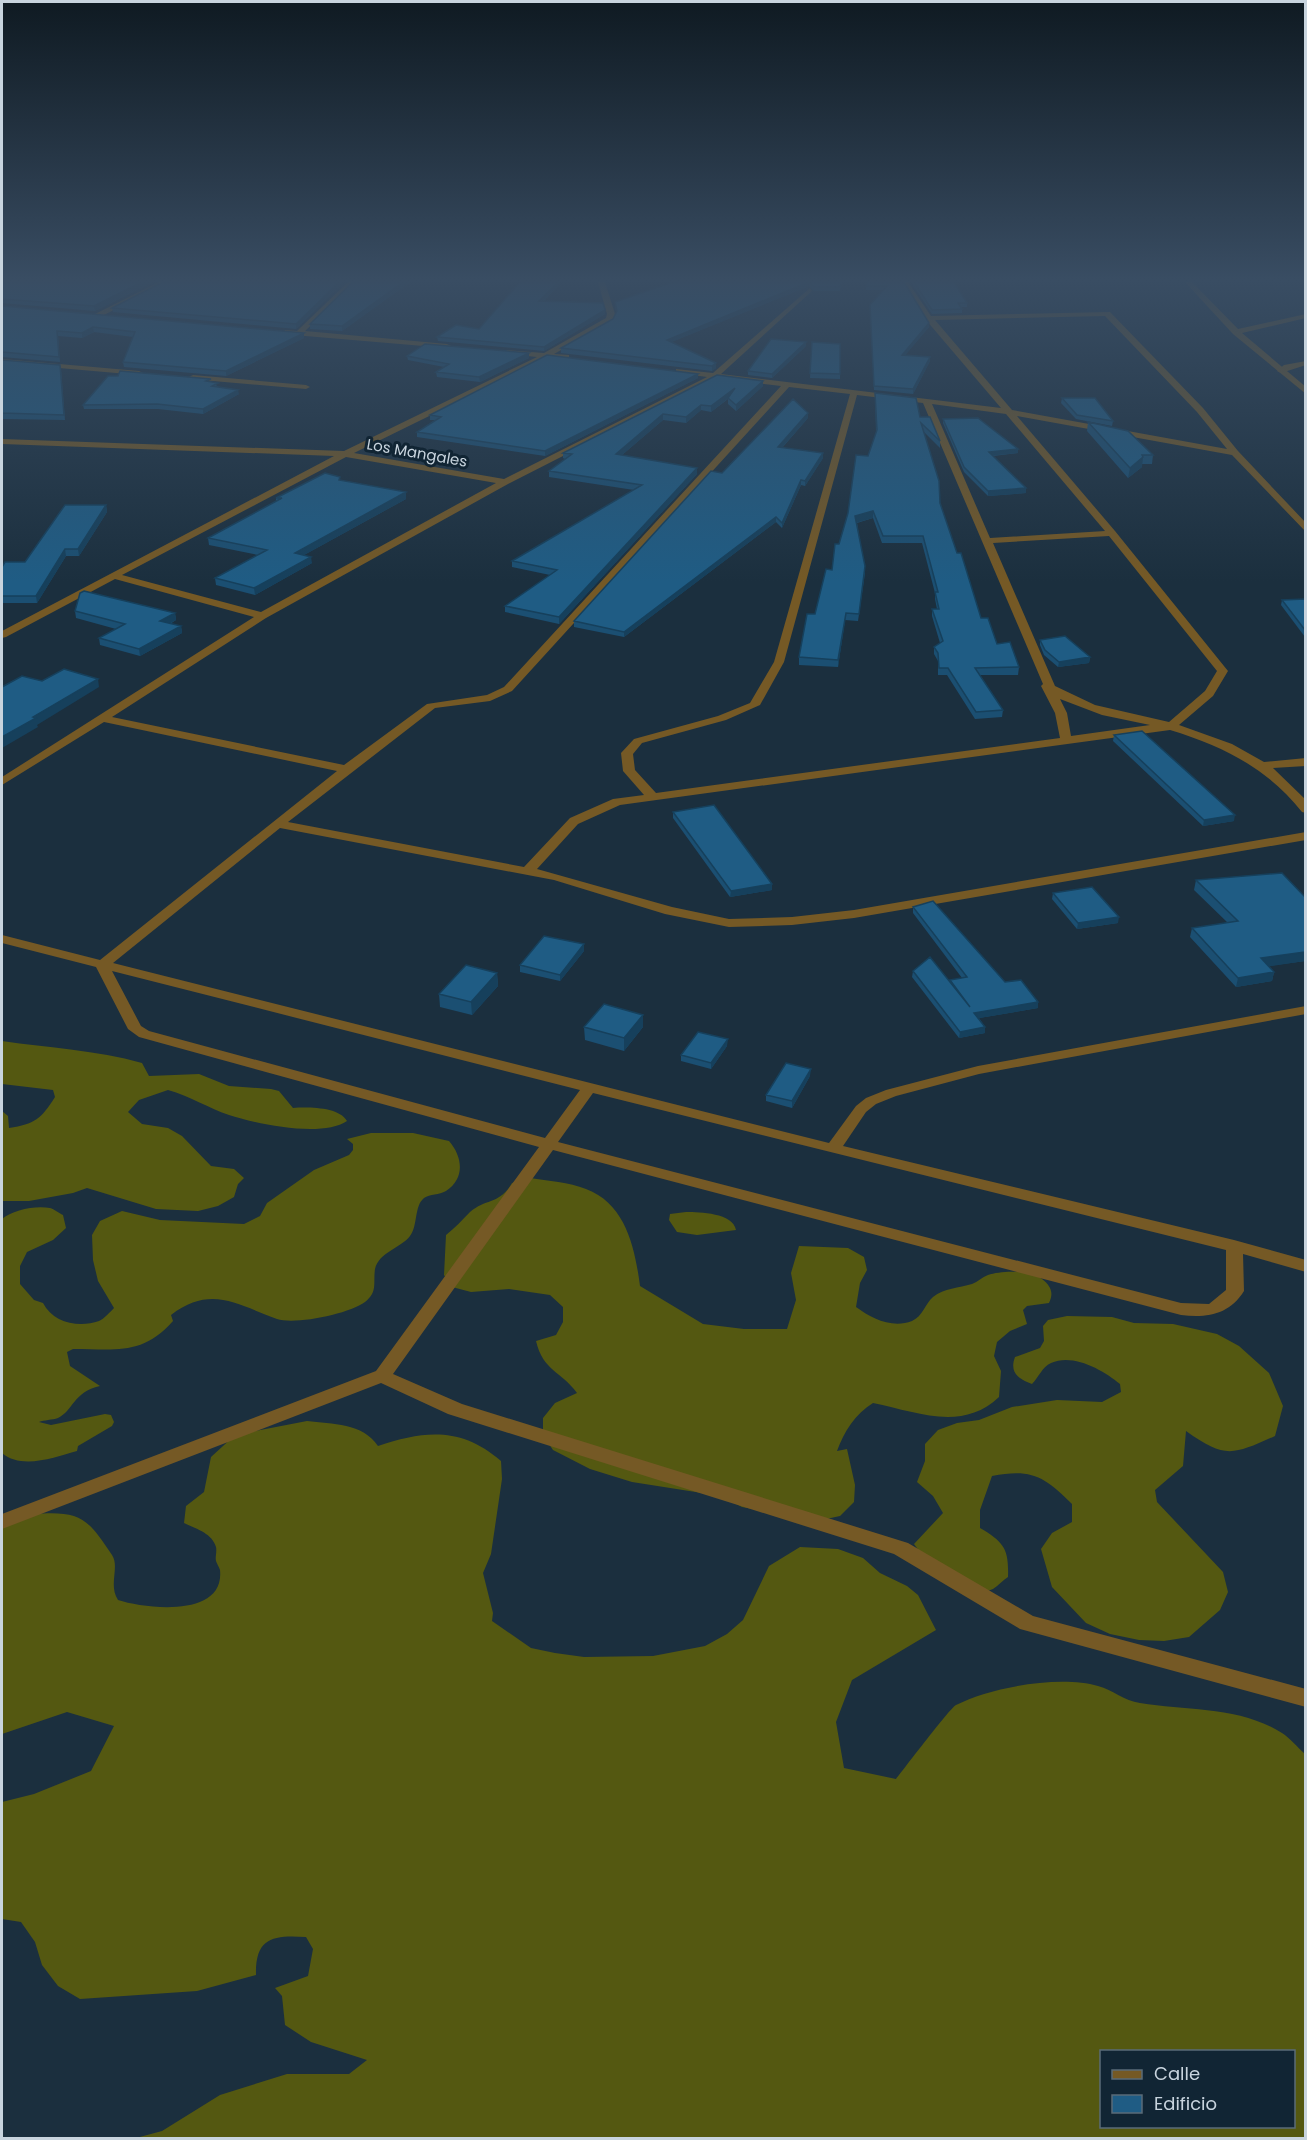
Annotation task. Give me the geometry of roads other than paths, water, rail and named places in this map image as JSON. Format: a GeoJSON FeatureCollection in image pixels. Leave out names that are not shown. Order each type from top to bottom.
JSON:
{"type":"FeatureCollection","features":[{"type":"Feature","properties":{"kind":"street"},"geometry":{"type":"LineString","coordinates":[[246,382],[306,387]]}},
{"type":"Feature","properties":{"kind":"street"},"geometry":{"type":"LineString","coordinates":[[2,635],[345,454],[491,382]]}},
{"type":"Feature","properties":{"kind":"street"},"geometry":{"type":"LineString","coordinates":[[2,782],[262,616],[504,482],[702,382]]}},
{"type":"Feature","properties":{"kind":"street"},"geometry":{"type":"LineString","coordinates":[[768,382],[1007,412],[1235,453]]}},
{"type":"Feature","properties":{"kind":"street"},"geometry":{"type":"LineString","coordinates":[[528,872],[573,821],[617,802],[1171,726],[1213,689],[1221,679],[1223,671],[1112,533],[982,382]]}},
{"type":"Feature","properties":{"kind":"street"},"geometry":{"type":"LineString","coordinates":[[1173,382],[1305,529]]}},
{"type":"Feature","properties":{"kind":"street"},"geometry":{"type":"LineString","coordinates":[[1293,382],[1305,392]]}},
{"type":"Feature","properties":{"kind":"street"},"geometry":{"type":"LineString","coordinates":[[102,965],[346,769],[431,706],[445,701],[497,697],[508,689],[788,384]]}},
{"type":"Feature","properties":{"kind":"street"},"geometry":{"type":"LineString","coordinates":[[652,796],[629,771],[627,753],[638,741],[722,718],[754,705],[779,662],[854,393]]}},
{"type":"Feature","properties":{"kind":"street"},"geometry":{"type":"LineString","coordinates":[[927,402],[1060,713],[1066,739]]}},
{"type":"Feature","properties":{"kind":"street","name":"Los Mangales"},"geometry":{"type":"LineString","coordinates":[[2,441],[345,454],[504,482]]}},
{"type":"Feature","properties":{"kind":"street"},"geometry":{"type":"LineString","coordinates":[[986,541],[1112,533]]}},
{"type":"Feature","properties":{"kind":"street"},"geometry":{"type":"LineString","coordinates":[[113,576],[262,616]]}},
{"type":"Feature","properties":{"kind":"street"},"geometry":{"type":"LineString","coordinates":[[1047,686],[1068,700],[1087,708],[1171,726],[1225,745],[1264,765],[1297,796],[1305,809]]}},
{"type":"Feature","properties":{"kind":"street"},"geometry":{"type":"LineString","coordinates":[[102,718],[346,769]]}},
{"type":"Feature","properties":{"kind":"street"},"geometry":{"type":"LineString","coordinates":[[1264,765],[1305,762]]}},
{"type":"Feature","properties":{"kind":"street"},"geometry":{"type":"LineString","coordinates":[[278,824],[556,877],[670,911],[729,923],[792,921],[854,914],[1305,836]]}},
{"type":"Feature","properties":{"kind":"street"},"geometry":{"type":"LineString","coordinates":[[2,939],[833,1149],[1234,1245],[1305,1266]]}},
{"type":"Feature","properties":{"kind":"street"},"geometry":{"type":"LineString","coordinates":[[102,965],[130,1022],[135,1029],[144,1034],[551,1145],[1181,1309],[1204,1311],[1223,1306],[1235,1291],[1234,1245]]}},
{"type":"Feature","properties":{"kind":"street"},"geometry":{"type":"LineString","coordinates":[[833,1149],[861,1109],[871,1101],[891,1093],[978,1070],[1305,1010]]}},
{"type":"Feature","properties":{"kind":"street"},"geometry":{"type":"LineString","coordinates":[[2,1522],[382,1376],[551,1145],[590,1087]]}},
{"type":"Feature","properties":{"kind":"street"},"geometry":{"type":"LineString","coordinates":[[382,1376],[455,1409],[901,1548],[1026,1623],[1305,1698]]}}]}
